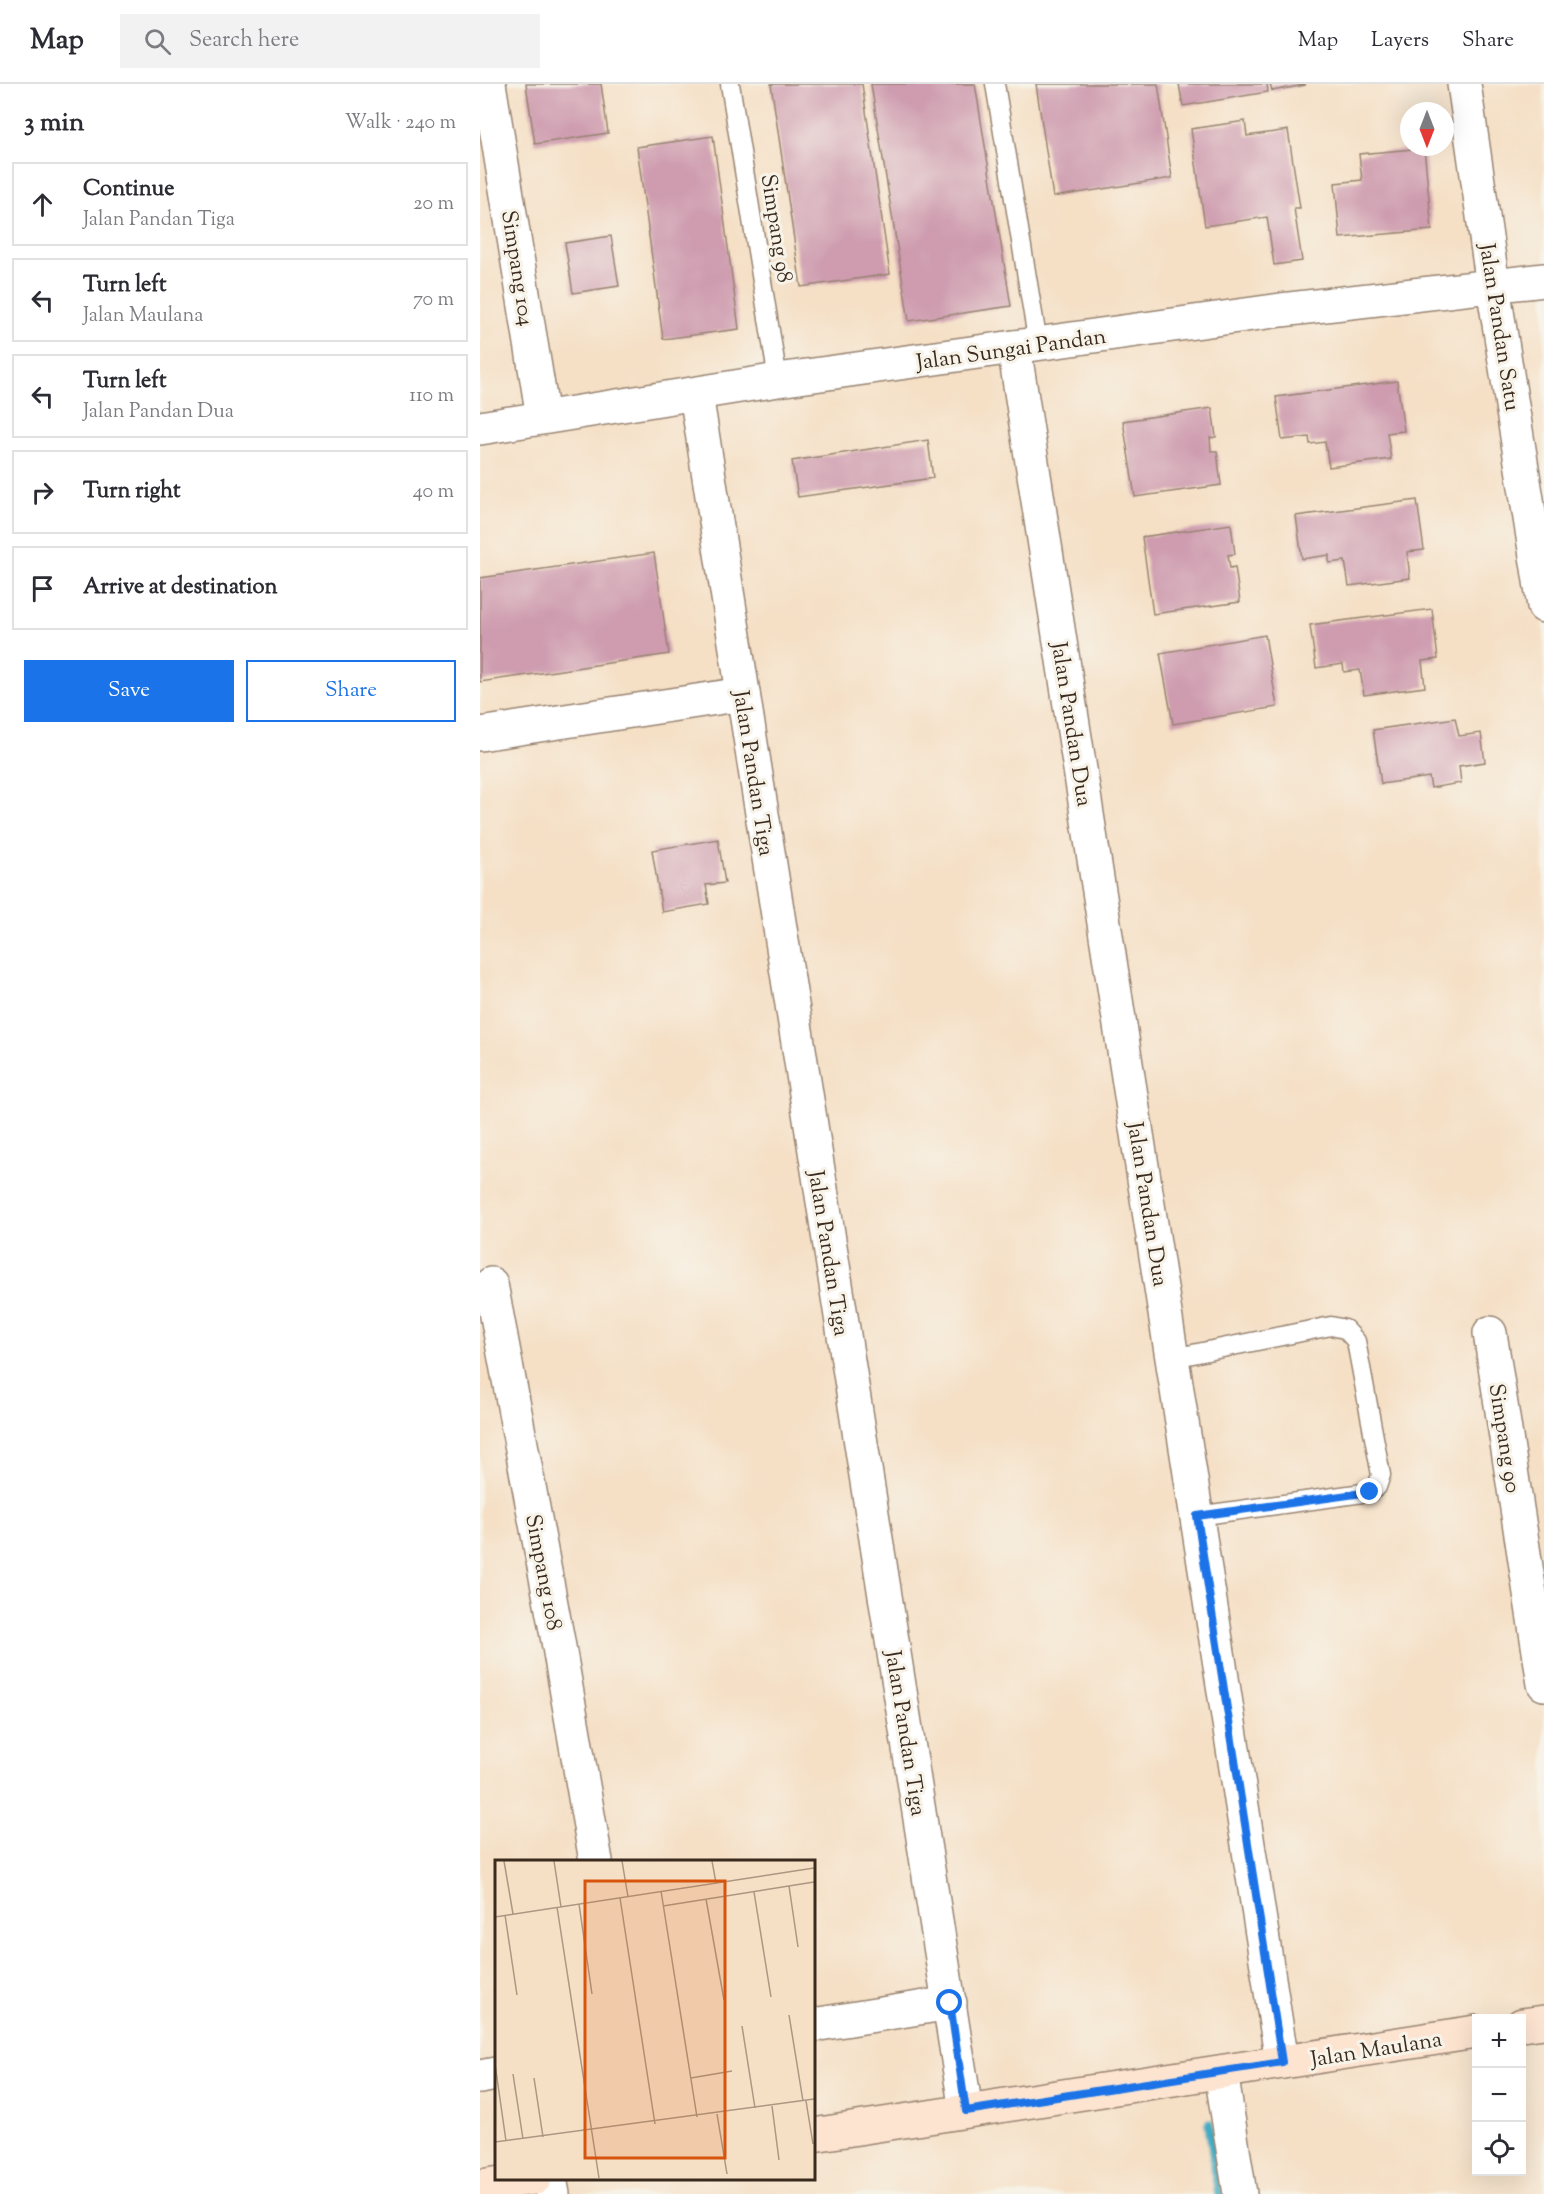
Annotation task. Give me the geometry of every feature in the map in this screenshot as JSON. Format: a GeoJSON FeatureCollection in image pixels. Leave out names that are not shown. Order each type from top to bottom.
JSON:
{"type":"FeatureCollection","features":[{"type":"Feature","properties":{"kind":"main road"},"geometry":{"type":"LineString","coordinates":[[1526,2024],[1544,2022]]}},
{"type":"Feature","properties":{"kind":"main road","name":"Jalan Maulana"},"geometry":{"type":"LineString","coordinates":[[814,2135],[1472,2033]]}},
{"type":"Feature","properties":{"kind":"main road"},"geometry":{"type":"LineString","coordinates":[[480,2186],[528,2179]]}},
{"type":"Feature","properties":{"kind":"street","name":"Simpang 104"},"geometry":{"type":"LineString","coordinates":[[489,84],[543,417]]}},
{"type":"Feature","properties":{"kind":"street","name":"Jalan Pandan Satu"},"geometry":{"type":"LineString","coordinates":[[1464,84],[1493,286],[1544,606]]}},
{"type":"Feature","properties":{"kind":"street","name":"Jalan Sungai Pandan"},"geometry":{"type":"LineString","coordinates":[[480,428],[778,380],[1026,345],[1281,310],[1544,280]]}},
{"type":"Feature","properties":{"kind":"street","name":"Jalan Pandan Dua"},"geometry":{"type":"LineString","coordinates":[[1026,345],[1173,1358],[1282,2062]]}},
{"type":"Feature","properties":{"kind":"street","name":"Jalan Pandan Tiga"},"geometry":{"type":"LineString","coordinates":[[696,394],[966,2111]]}},
{"type":"Feature","properties":{"kind":"street"},"geometry":{"type":"LineString","coordinates":[[480,734],[743,694]]}},
{"type":"Feature","properties":{"kind":"street","name":"Simpang 108"},"geometry":{"type":"LineString","coordinates":[[491,1284],[558,1641],[596,1860]]}},
{"type":"Feature","properties":{"kind":"street","name":"Simpang 90"},"geometry":{"type":"LineString","coordinates":[[1490,1333],[1544,1684]]}},
{"type":"Feature","properties":{"kind":"street"},"geometry":{"type":"LineString","coordinates":[[814,2025],[950,2003]]}},
{"type":"Feature","properties":{"kind":"street"},"geometry":{"type":"LineString","coordinates":[[1221,2072],[1240,2194]]}},
{"type":"Feature","properties":{"kind":"street"},"geometry":{"type":"LineString","coordinates":[[480,2077],[495,2074]]}},
{"type":"Feature","properties":{"kind":"street"},"geometry":{"type":"LineString","coordinates":[[550,2179],[553,2194]]}},
{"type":"Feature","properties":{"kind":"lane","name":"Simpang 98"},"geometry":{"type":"LineString","coordinates":[[730,84],[778,380]]}},
{"type":"Feature","properties":{"kind":"lane"},"geometry":{"type":"LineString","coordinates":[[995,84],[1026,345]]}},
{"type":"Feature","properties":{"kind":"lane"},"geometry":{"type":"LineString","coordinates":[[1173,1358],[1331,1326],[1345,1329],[1356,1341],[1381,1475],[1377,1486],[1370,1492],[1197,1516]]}},
{"type":"Feature","properties":{"kind":"building"},"geometry":{"type":"Polygon","coordinates":[[[526,84],[601,84],[608,133],[535,144],[526,84]]]}},
{"type":"Feature","properties":{"kind":"building"},"geometry":{"type":"Polygon","coordinates":[[[771,84],[862,84],[890,274],[801,287],[771,84]]]}},
{"type":"Feature","properties":{"kind":"building"},"geometry":{"type":"Polygon","coordinates":[[[871,84],[975,84],[1011,306],[909,321],[871,84]]]}},
{"type":"Feature","properties":{"kind":"building"},"geometry":{"type":"Polygon","coordinates":[[[1036,84],[1158,84],[1172,178],[1053,197],[1036,84]]]}},
{"type":"Feature","properties":{"kind":"building"},"geometry":{"type":"Polygon","coordinates":[[[1179,84],[1267,84],[1268,92],[1183,106],[1179,84]]]}},
{"type":"Feature","properties":{"kind":"building"},"geometry":{"type":"Polygon","coordinates":[[[1270,84],[1305,84],[1305,85],[1272,91],[1270,84]]]}},
{"type":"Feature","properties":{"kind":"building"},"geometry":{"type":"Polygon","coordinates":[[[1245,121],[1247,136],[1288,130],[1300,208],[1294,208],[1302,261],[1274,265],[1267,217],[1205,226],[1191,129],[1245,121]]]}},
{"type":"Feature","properties":{"kind":"building"},"geometry":{"type":"Polygon","coordinates":[[[713,136],[739,329],[663,339],[637,147],[713,136]]]}},
{"type":"Feature","properties":{"kind":"building"},"geometry":{"type":"Polygon","coordinates":[[[1400,150],[1400,156],[1425,156],[1432,230],[1340,238],[1335,183],[1362,180],[1359,154],[1400,150]]]}},
{"type":"Feature","properties":{"kind":"building"},"geometry":{"type":"Polygon","coordinates":[[[611,236],[619,286],[573,293],[565,243],[611,236]]]}},
{"type":"Feature","properties":{"kind":"building"},"geometry":{"type":"Polygon","coordinates":[[[1397,381],[1404,431],[1387,433],[1391,459],[1329,467],[1325,442],[1310,444],[1309,437],[1282,440],[1276,397],[1397,381]]]}},
{"type":"Feature","properties":{"kind":"building"},"geometry":{"type":"Polygon","coordinates":[[[1212,408],[1216,437],[1210,438],[1211,451],[1217,451],[1221,485],[1135,497],[1123,421],[1212,408]]]}},
{"type":"Feature","properties":{"kind":"building"},"geometry":{"type":"Polygon","coordinates":[[[928,440],[933,478],[798,497],[792,461],[928,440]]]}},
{"type":"Feature","properties":{"kind":"building"},"geometry":{"type":"Polygon","coordinates":[[[1417,500],[1424,550],[1407,552],[1410,578],[1349,586],[1345,561],[1329,563],[1329,555],[1302,559],[1296,516],[1417,500]]]}},
{"type":"Feature","properties":{"kind":"building"},"geometry":{"type":"Polygon","coordinates":[[[1231,524],[1235,554],[1228,555],[1230,568],[1235,567],[1240,602],[1153,614],[1142,537],[1231,524]]]}},
{"type":"Feature","properties":{"kind":"building"},"geometry":{"type":"Polygon","coordinates":[[[654,553],[669,654],[480,682],[480,578],[654,553]]]}},
{"type":"Feature","properties":{"kind":"building"},"geometry":{"type":"Polygon","coordinates":[[[1432,609],[1438,659],[1422,661],[1425,687],[1364,695],[1360,670],[1344,672],[1343,664],[1316,668],[1310,625],[1432,609]]]}},
{"type":"Feature","properties":{"kind":"building"},"geometry":{"type":"Polygon","coordinates":[[[1265,635],[1277,707],[1173,724],[1160,653],[1265,635]]]}},
{"type":"Feature","properties":{"kind":"building"},"geometry":{"type":"Polygon","coordinates":[[[1455,718],[1459,736],[1481,733],[1485,762],[1459,766],[1461,783],[1431,788],[1429,777],[1381,784],[1373,730],[1455,718]]]}},
{"type":"Feature","properties":{"kind":"building"},"geometry":{"type":"Polygon","coordinates":[[[718,839],[725,883],[706,885],[709,904],[662,912],[652,850],[718,839]]]}},
{"type":"Feature","properties":{"kind":"waterway"},"geometry":{"type":"LineString","coordinates":[[1209,2124],[1219,2194]]}},
{"type":"Feature","properties":{"kind":"route"},"geometry":{"type":"LineString","coordinates":[[950,2003],[966,2111],[1282,2062],[1197,1516],[1370,1492]]}}]}
